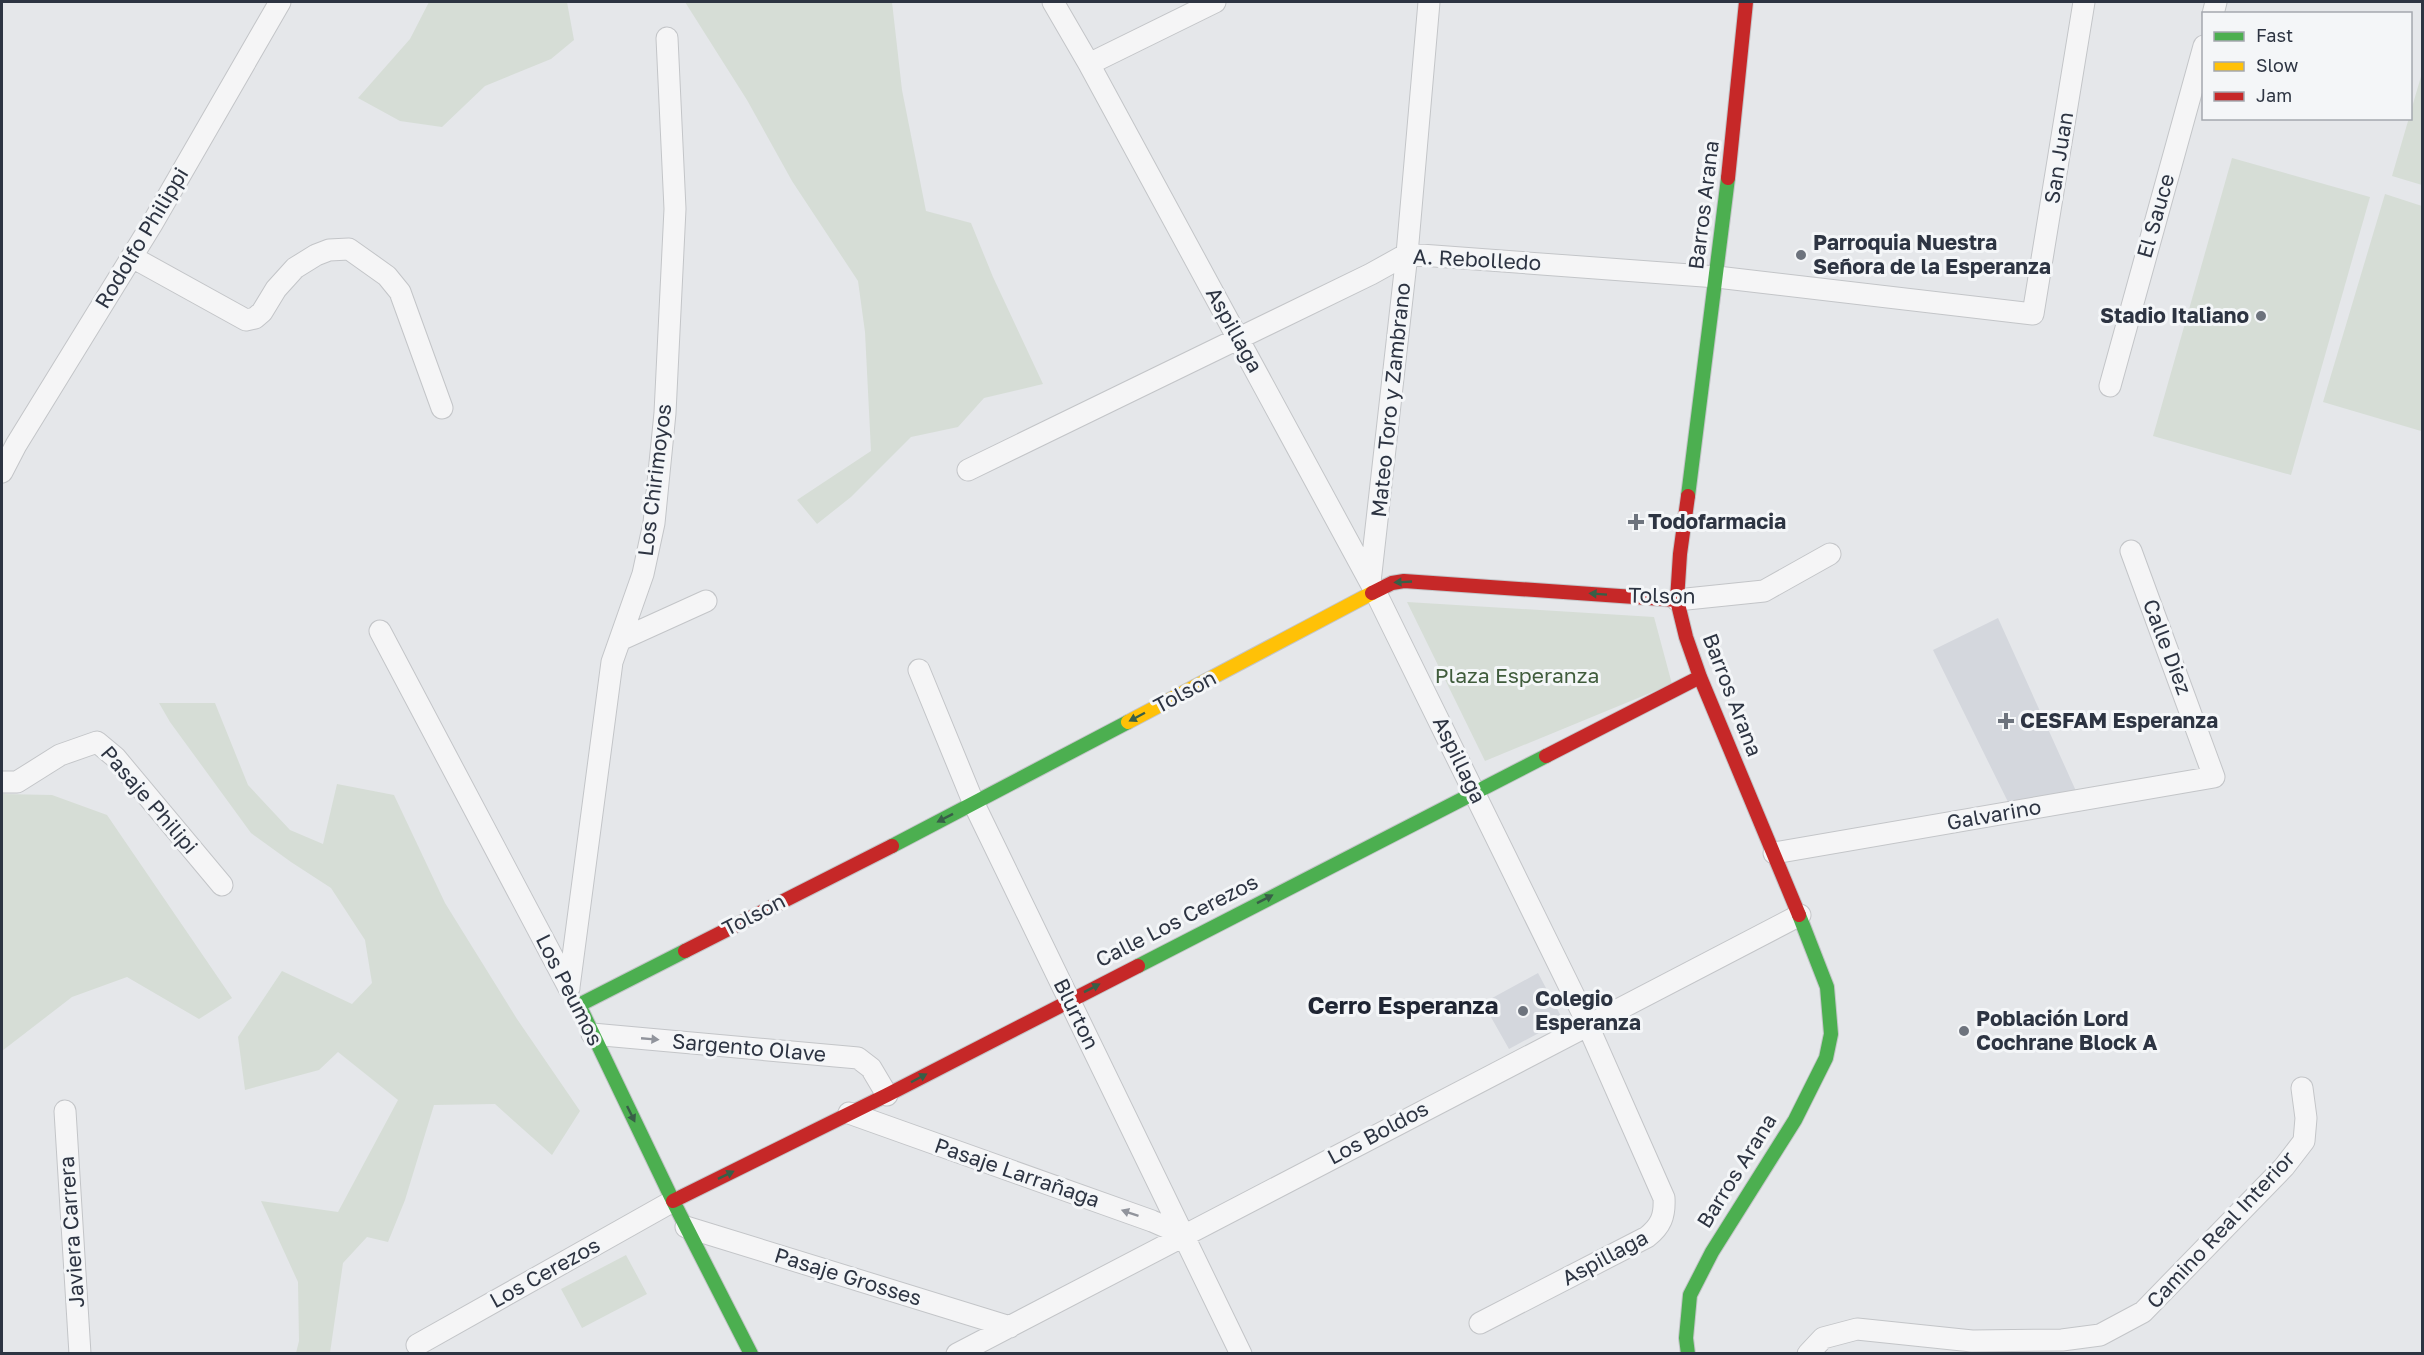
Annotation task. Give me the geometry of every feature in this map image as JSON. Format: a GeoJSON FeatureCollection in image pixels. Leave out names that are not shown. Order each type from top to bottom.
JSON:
{"type":"FeatureCollection","features":[{"type":"Feature","properties":{"kind":"street","name":"Rodolfo Philippi"},"geometry":{"type":"LineString","coordinates":[[2,472],[22,435],[132,257],[280,2]]}},
{"type":"Feature","properties":{"kind":"street","name":"Aspillaga"},"geometry":{"type":"LineString","coordinates":[[1053,2],[1089,63],[1373,587],[1587,1025],[1664,1198],[1663,1220],[1657,1230],[1647,1237],[1480,1323]]}},
{"type":"Feature","properties":{"kind":"street"},"geometry":{"type":"LineString","coordinates":[[1089,63],[1215,2]]}},
{"type":"Feature","properties":{"kind":"street","name":"Mateo Toro y Zambrano"},"geometry":{"type":"LineString","coordinates":[[1373,587],[1407,254],[1429,2]]}},
{"type":"Feature","properties":{"kind":"street","name":"Barros Arana"},"geometry":{"type":"LineString","coordinates":[[1688,1353],[1686,1338],[1690,1295],[1712,1252],[1795,1120],[1826,1058],[1831,1034],[1827,987],[1800,915],[1700,677],[1686,637],[1677,600],[1680,554],[1717,277],[1746,2]]}},
{"type":"Feature","properties":{"kind":"street","name":"San Juan"},"geometry":{"type":"LineString","coordinates":[[2033,314],[2084,2]]}},
{"type":"Feature","properties":{"kind":"street","name":"Los Chirimoyos"},"geometry":{"type":"LineString","coordinates":[[574,996],[612,662],[643,574],[654,523],[664,413],[675,209],[667,38]]}},
{"type":"Feature","properties":{"kind":"street","name":"El Sauce"},"geometry":{"type":"LineString","coordinates":[[2110,386],[2202,53]]}},
{"type":"Feature","properties":{"kind":"street"},"geometry":{"type":"LineString","coordinates":[[132,257],[246,320],[255,318],[262,312],[276,289],[295,268],[322,252],[349,249],[387,276],[400,292],[442,408]]}},
{"type":"Feature","properties":{"kind":"street","name":"A. Rebolledo"},"geometry":{"type":"LineString","coordinates":[[968,470],[1371,274],[1407,254],[1717,277],[2033,314]]}},
{"type":"Feature","properties":{"kind":"street","name":"Calle Diez"},"geometry":{"type":"LineString","coordinates":[[2131,551],[2214,777]]}},
{"type":"Feature","properties":{"kind":"street","name":"Tolson"},"geometry":{"type":"LineString","coordinates":[[574,996],[974,804],[1373,587],[1404,581],[1677,600],[1764,591],[1830,554]]}},
{"type":"Feature","properties":{"kind":"street"},"geometry":{"type":"LineString","coordinates":[[620,640],[706,601]]}},
{"type":"Feature","properties":{"kind":"street","name":"Los Peumos"},"geometry":{"type":"LineString","coordinates":[[380,631],[574,996],[686,1227],[751,1353]]}},
{"type":"Feature","properties":{"kind":"street","name":"Blurton"},"geometry":{"type":"LineString","coordinates":[[919,670],[974,804],[1241,1353]]}},
{"type":"Feature","properties":{"kind":"street","name":"Calle Los Cerezos"},"geometry":{"type":"LineString","coordinates":[[674,1201],[887,1095],[1700,677]]}},
{"type":"Feature","properties":{"kind":"street","name":"Pasaje Philipi"},"geometry":{"type":"LineString","coordinates":[[2,782],[18,782],[60,755],[97,742],[115,757],[222,885]]}},
{"type":"Feature","properties":{"kind":"street","name":"Galvarino"},"geometry":{"type":"LineString","coordinates":[[1774,853],[2214,777]]}},
{"type":"Feature","properties":{"kind":"street","name":"Los Boldos"},"geometry":{"type":"LineString","coordinates":[[957,1353],[1011,1327],[1800,915]]}},
{"type":"Feature","properties":{"kind":"street","name":"Sargento Olave"},"geometry":{"type":"LineString","coordinates":[[592,1034],[858,1058],[871,1068],[887,1095]]}},
{"type":"Feature","properties":{"kind":"street","name":"Camino Real Interior"},"geometry":{"type":"LineString","coordinates":[[1808,1353],[1823,1338],[1857,1329],[1972,1341],[2062,1340],[2100,1335],[2143,1312],[2284,1167],[2304,1141],[2306,1118],[2302,1088]]}},
{"type":"Feature","properties":{"kind":"street","name":"Javiera Carrera"},"geometry":{"type":"LineString","coordinates":[[65,1111],[80,1353]]}},
{"type":"Feature","properties":{"kind":"street","name":"Pasaje Larrañaga"},"geometry":{"type":"LineString","coordinates":[[849,1113],[1152,1221],[1184,1235]]}},
{"type":"Feature","properties":{"kind":"street","name":"Los Cerezos"},"geometry":{"type":"LineString","coordinates":[[417,1345],[674,1201]]}},
{"type":"Feature","properties":{"kind":"street","name":"Pasaje Grosses"},"geometry":{"type":"LineString","coordinates":[[686,1227],[1011,1327]]}},
{"type":"Feature","properties":{"kind":"shaded area","name":"CESFAM Esperanza"},"geometry":{"type":"Polygon","coordinates":[[[1998,618],[2076,791],[2010,806],[1933,650],[1998,618]]]}},
{"type":"Feature","properties":{"kind":"shaded area","name":"Colegio Esperanza"},"geometry":{"type":"Polygon","coordinates":[[[1538,973],[1563,1020],[1509,1049],[1483,1003],[1538,973]]]}},
{"type":"Feature","properties":{"kind":"green space"},"geometry":{"type":"Polygon","coordinates":[[[429,2],[567,2],[574,40],[551,59],[485,86],[442,127],[400,121],[358,98],[410,39],[429,2]]]}},
{"type":"Feature","properties":{"kind":"green space"},"geometry":{"type":"Polygon","coordinates":[[[685,2],[892,2],[902,90],[926,211],[971,223],[993,277],[1043,384],[984,398],[958,427],[911,437],[851,497],[817,524],[797,500],[871,451],[865,332],[858,281],[792,181],[747,100],[685,2]]]}},
{"type":"Feature","properties":{"kind":"green space"},"geometry":{"type":"Polygon","coordinates":[[[2422,73],[2422,185],[2392,176],[2408,120],[2412,120],[2412,107],[2422,73]]]}},
{"type":"Feature","properties":{"kind":"green space","name":"Stadio Italiano"},"geometry":{"type":"Polygon","coordinates":[[[2232,158],[2370,197],[2291,475],[2153,436],[2232,158]]]}},
{"type":"Feature","properties":{"kind":"green space"},"geometry":{"type":"Polygon","coordinates":[[[2385,194],[2422,206],[2421,431],[2323,402],[2385,194]]]}},
{"type":"Feature","properties":{"kind":"green space","name":"Plaza Esperanza"},"geometry":{"type":"Polygon","coordinates":[[[1407,602],[1654,617],[1672,684],[1485,761],[1407,602]]]}},
{"type":"Feature","properties":{"kind":"green space"},"geometry":{"type":"Polygon","coordinates":[[[159,703],[215,703],[248,785],[290,830],[323,844],[337,784],[394,795],[445,903],[517,1019],[580,1111],[552,1155],[495,1104],[434,1105],[405,1200],[388,1242],[367,1237],[343,1263],[330,1353],[296,1353],[299,1341],[298,1282],[261,1201],[338,1212],[398,1100],[338,1052],[319,1070],[245,1090],[238,1037],[282,971],[352,1004],[372,983],[365,940],[331,888],[251,833],[170,722],[159,703]]]}},
{"type":"Feature","properties":{"kind":"green space"},"geometry":{"type":"Polygon","coordinates":[[[2,794],[52,795],[107,815],[232,998],[199,1019],[127,977],[72,997],[2,1051],[2,794]]]}},
{"type":"Feature","properties":{"kind":"green space"},"geometry":{"type":"Polygon","coordinates":[[[626,1255],[647,1294],[582,1328],[561,1289],[626,1255]]]}},
{"type":"Feature","properties":{"kind":"traffic: fast"},"geometry":{"type":"LineString","coordinates":[[1688,496],[1728,178]]}},
{"type":"Feature","properties":{"kind":"traffic: fast"},"geometry":{"type":"LineString","coordinates":[[892,846],[1128,722]]}},
{"type":"Feature","properties":{"kind":"traffic: fast"},"geometry":{"type":"LineString","coordinates":[[1138,966],[1546,756]]}},
{"type":"Feature","properties":{"kind":"traffic: fast"},"geometry":{"type":"LineString","coordinates":[[1688,1354],[1686,1338],[1690,1295],[1712,1252],[1795,1120],[1826,1058],[1831,1034],[1827,987],[1799,915]]}},
{"type":"Feature","properties":{"kind":"traffic: fast"},"geometry":{"type":"LineString","coordinates":[[685,951],[579,1005],[673,1201],[751,1354]]}},
{"type":"Feature","properties":{"kind":"traffic: slow"},"geometry":{"type":"LineString","coordinates":[[1128,722],[1372,593]]}},
{"type":"Feature","properties":{"kind":"traffic: jam"},"geometry":{"type":"LineString","coordinates":[[1728,178],[1746,2]]}},
{"type":"Feature","properties":{"kind":"traffic: jam"},"geometry":{"type":"LineString","coordinates":[[1688,496],[1680,554],[1677,600],[1686,637],[1700,677],[1799,915]]}},
{"type":"Feature","properties":{"kind":"traffic: jam"},"geometry":{"type":"LineString","coordinates":[[1372,593],[1392,583],[1404,581],[1677,600]]}},
{"type":"Feature","properties":{"kind":"traffic: jam"},"geometry":{"type":"LineString","coordinates":[[1546,756],[1700,677]]}},
{"type":"Feature","properties":{"kind":"traffic: jam"},"geometry":{"type":"LineString","coordinates":[[685,951],[892,846]]}},
{"type":"Feature","properties":{"kind":"traffic: jam"},"geometry":{"type":"LineString","coordinates":[[673,1201],[887,1095],[1138,966]]}},
{"type":"Feature","properties":{"kind":"place","name":"Parroquia Nuestra Señora de la Esperanza"},"geometry":{"type":"Point","coordinates":[1801,255]}},
{"type":"Feature","properties":{"kind":"place","name":"Stadio Italiano"},"geometry":{"type":"Point","coordinates":[2261,316]}},
{"type":"Feature","properties":{"kind":"place","name":"Todofarmacia"},"geometry":{"type":"Point","coordinates":[1636,522]}},
{"type":"Feature","properties":{"kind":"place","name":"CESFAM Esperanza"},"geometry":{"type":"Point","coordinates":[2006,721]}},
{"type":"Feature","properties":{"kind":"place","name":"Colegio Esperanza"},"geometry":{"type":"Point","coordinates":[1523,1011]}},
{"type":"Feature","properties":{"kind":"place","name":"Población Lord Cochrane Block A"},"geometry":{"type":"Point","coordinates":[1964,1031]}},
{"type":"Feature","properties":{"kind":"district","name":"Cerro Esperanza"},"geometry":{"type":"Point","coordinates":[1403,1006]}}]}
